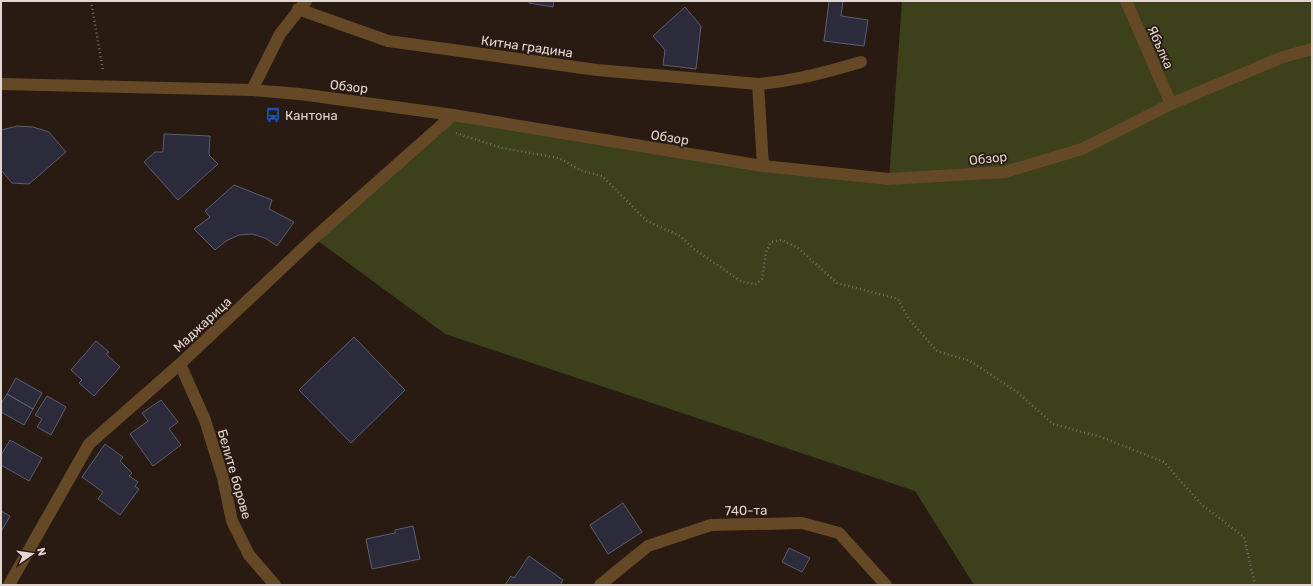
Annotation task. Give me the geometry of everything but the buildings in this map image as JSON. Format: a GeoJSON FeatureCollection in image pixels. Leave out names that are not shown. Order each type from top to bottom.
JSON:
{"type":"FeatureCollection","features":[{"type":"Feature","properties":{"kind":"street","name":"Ябълка"},"geometry":{"type":"LineString","coordinates":[[1126,1],[1171,104]]}},
{"type":"Feature","properties":{"kind":"street","name":"Китна градина"},"geometry":{"type":"LineString","coordinates":[[302,5],[388,41],[597,70],[758,84],[784,82],[814,76],[861,62]]}},
{"type":"Feature","properties":{"kind":"street"},"geometry":{"type":"LineString","coordinates":[[252,90],[280,34],[302,5]]}},
{"type":"Feature","properties":{"kind":"street","name":"Обзор"},"geometry":{"type":"LineString","coordinates":[[1,84],[252,90],[351,100],[453,115],[763,166],[889,180],[1005,172],[1082,149],[1171,104],[1283,58],[1312,49]]}},
{"type":"Feature","properties":{"kind":"street"},"geometry":{"type":"LineString","coordinates":[[758,84],[763,166]]}},
{"type":"Feature","properties":{"kind":"street","name":"Маджарица"},"geometry":{"type":"LineString","coordinates":[[9,585],[89,444],[180,364],[314,238],[453,115]]}},
{"type":"Feature","properties":{"kind":"street","name":"Белите борове"},"geometry":{"type":"LineString","coordinates":[[180,364],[205,420],[223,478],[232,521],[249,555],[275,585]]}},
{"type":"Feature","properties":{"kind":"street","name":"740-та"},"geometry":{"type":"LineString","coordinates":[[600,585],[648,546],[711,524],[802,523],[839,533],[886,585]]}},
{"type":"Feature","properties":{"kind":"path"},"geometry":{"type":"LineString","coordinates":[[91,1],[106,86]]}},
{"type":"Feature","properties":{"kind":"path"},"geometry":{"type":"LineString","coordinates":[[444,123],[458,134],[502,148],[559,158],[580,170],[602,176],[648,221],[680,236],[694,249],[742,282],[756,284],[762,279],[766,252],[771,242],[782,240],[798,248],[837,283],[898,299],[908,318],[937,351],[970,361],[1017,392],[1052,424],[1101,437],[1164,462],[1201,504],[1244,537],[1255,585]]}},
{"type":"Feature","properties":{"kind":"green space"},"geometry":{"type":"Polygon","coordinates":[[[902,1],[1312,1],[1312,585],[974,585],[915,491],[445,334],[314,238],[453,115],[889,179],[902,1]]]}},
{"type":"Feature","properties":{"kind":"place","name":"Кантона"},"geometry":{"type":"Point","coordinates":[273,115]}}]}
